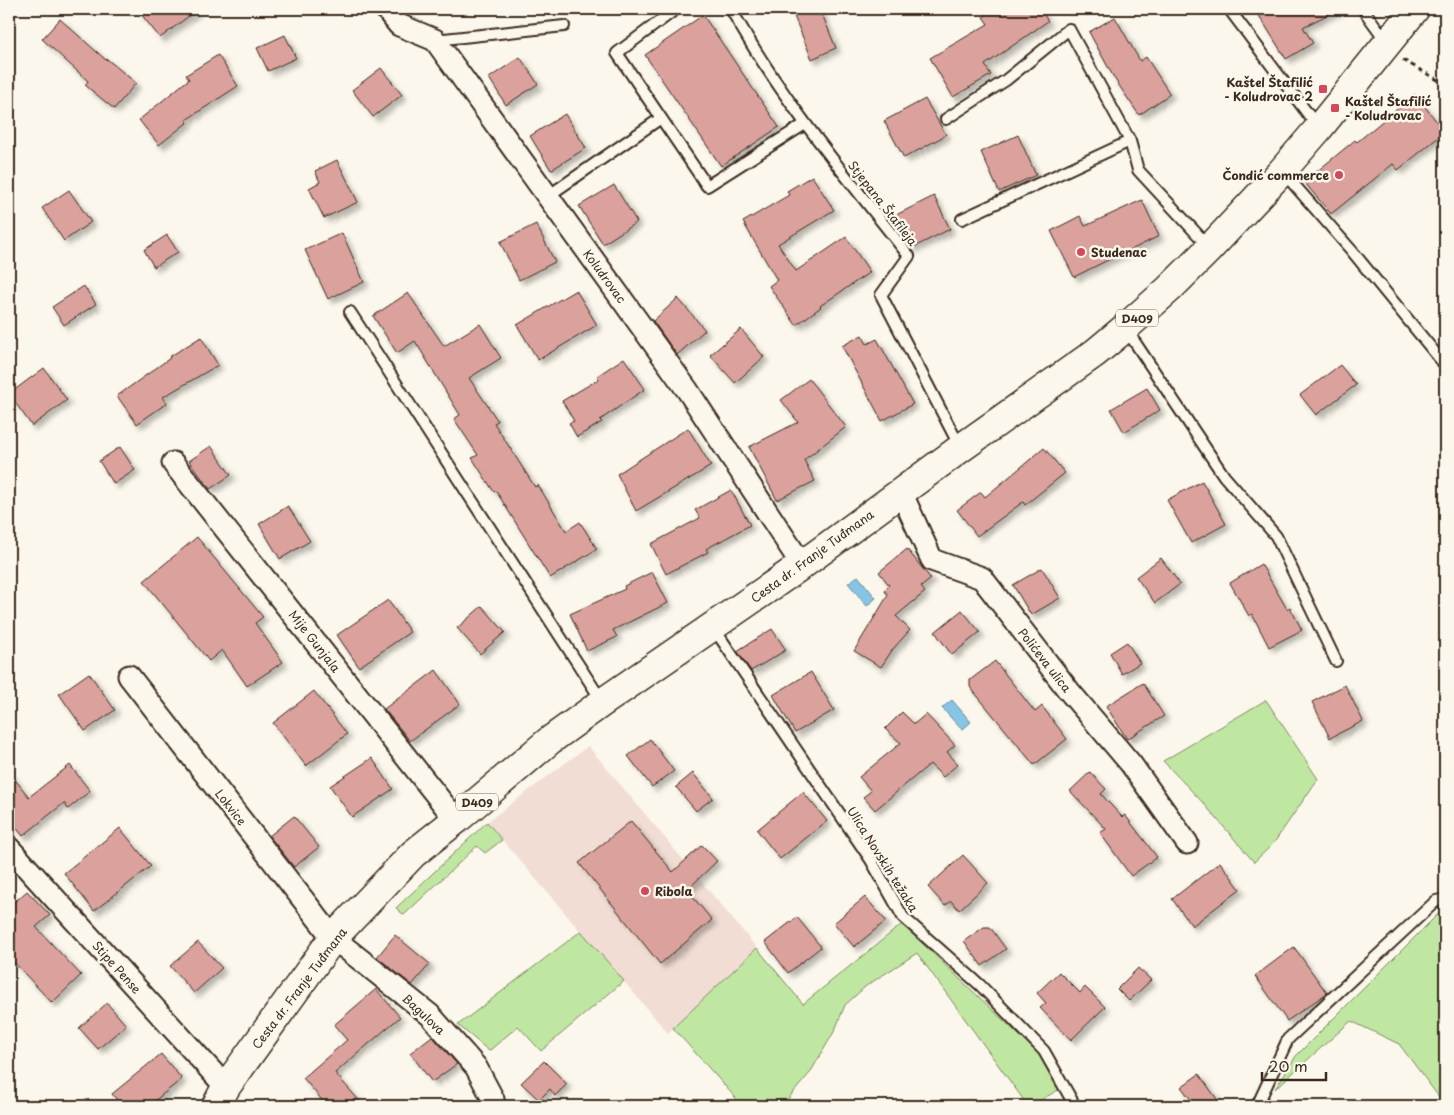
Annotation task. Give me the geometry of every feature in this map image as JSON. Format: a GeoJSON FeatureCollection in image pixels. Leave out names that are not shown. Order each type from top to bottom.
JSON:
{"type":"FeatureCollection","features":[{"type":"Feature","properties":{"kind":"main road","name":"Cesta dr. Franje Tuđmana"},"geometry":{"type":"LineString","coordinates":[[221,1097],[334,938],[412,854],[456,820],[549,741],[802,565],[961,448],[1095,353],[1125,328],[1169,289],[1210,248],[1282,171],[1416,9]]}},
{"type":"Feature","properties":{"kind":"street"},"geometry":{"type":"LineString","coordinates":[[386,9],[399,25],[435,40]]}},
{"type":"Feature","properties":{"kind":"street","name":"Koludrovac"},"geometry":{"type":"LineString","coordinates":[[435,40],[688,391],[802,565]]}},
{"type":"Feature","properties":{"kind":"street","name":"Mije Gunjala"},"geometry":{"type":"LineString","coordinates":[[173,463],[456,820]]}},
{"type":"Feature","properties":{"kind":"street","name":"Polićeva ulica"},"geometry":{"type":"LineString","coordinates":[[901,492],[932,560],[982,578],[1069,691],[1130,764],[1187,843]]}},
{"type":"Feature","properties":{"kind":"street","name":"Lokvice"},"geometry":{"type":"LineString","coordinates":[[129,676],[334,938]]}},
{"type":"Feature","properties":{"kind":"street","name":"Stipe Pense"},"geometry":{"type":"LineString","coordinates":[[9,848],[221,1097]]}},
{"type":"Feature","properties":{"kind":"street","name":"Bagulova"},"geometry":{"type":"LineString","coordinates":[[334,938],[430,1015],[476,1067],[493,1099],[490,1106]]}},
{"type":"Feature","properties":{"kind":"lane"},"geometry":{"type":"LineString","coordinates":[[676,9],[617,54],[707,186],[805,124]]}},
{"type":"Feature","properties":{"kind":"lane","name":"Stjepana Štafileja"},"geometry":{"type":"LineString","coordinates":[[731,9],[748,39],[805,124],[909,256],[881,295],[961,448]]}},
{"type":"Feature","properties":{"kind":"lane"},"geometry":{"type":"LineString","coordinates":[[1229,9],[1319,128]]}},
{"type":"Feature","properties":{"kind":"lane"},"geometry":{"type":"LineString","coordinates":[[1363,9],[1386,46]]}},
{"type":"Feature","properties":{"kind":"lane"},"geometry":{"type":"LineString","coordinates":[[435,40],[564,26]]}},
{"type":"Feature","properties":{"kind":"lane"},"geometry":{"type":"LineString","coordinates":[[946,119],[1006,80],[1069,29],[1130,141],[1138,170],[1210,248]]}},
{"type":"Feature","properties":{"kind":"lane"},"geometry":{"type":"LineString","coordinates":[[548,196],[661,118]]}},
{"type":"Feature","properties":{"kind":"lane"},"geometry":{"type":"LineString","coordinates":[[962,219],[1130,141]]}},
{"type":"Feature","properties":{"kind":"lane"},"geometry":{"type":"LineString","coordinates":[[1282,171],[1358,259],[1445,365]]}},
{"type":"Feature","properties":{"kind":"lane"},"geometry":{"type":"LineString","coordinates":[[350,312],[603,702]]}},
{"type":"Feature","properties":{"kind":"lane"},"geometry":{"type":"LineString","coordinates":[[1125,328],[1224,476],[1276,536],[1336,661]]}},
{"type":"Feature","properties":{"kind":"lane","name":"Ulica Novskih težaka"},"geometry":{"type":"LineString","coordinates":[[712,626],[871,860],[903,917],[980,985],[1044,1050],[1075,1106]]}},
{"type":"Feature","properties":{"kind":"lane"},"geometry":{"type":"LineString","coordinates":[[1257,1106],[1288,1039],[1436,901],[1445,899]]}},
{"type":"Feature","properties":{"kind":"path"},"geometry":{"type":"LineString","coordinates":[[1386,46],[1445,84]]}},
{"type":"Feature","properties":{"kind":"shaded area"},"geometry":{"type":"Polygon","coordinates":[[[588,746],[757,948],[668,1033],[487,822],[588,746]]]}},
{"type":"Feature","properties":{"kind":"green space"},"geometry":{"type":"Polygon","coordinates":[[[1266,700],[1318,779],[1273,844],[1254,862],[1205,805],[1163,761],[1266,700]]]}},
{"type":"Feature","properties":{"kind":"green space"},"geometry":{"type":"Polygon","coordinates":[[[487,822],[502,840],[485,853],[477,846],[404,915],[396,908],[487,822]]]}},
{"type":"Feature","properties":{"kind":"green space"},"geometry":{"type":"Polygon","coordinates":[[[1445,907],[1445,1105],[1399,1044],[1351,1021],[1275,1089],[1296,1056],[1445,907]]]}},
{"type":"Feature","properties":{"kind":"green space"},"geometry":{"type":"Polygon","coordinates":[[[902,924],[1040,1055],[1060,1089],[1028,1106],[917,953],[866,986],[845,1005],[835,1030],[810,1073],[782,1106],[743,1106],[673,1028],[757,948],[803,1004],[902,924]]]}},
{"type":"Feature","properties":{"kind":"green space"},"geometry":{"type":"Polygon","coordinates":[[[581,931],[624,981],[541,1051],[518,1026],[489,1051],[458,1025],[581,931]]]}},
{"type":"Feature","properties":{"kind":"water"},"geometry":{"type":"Polygon","coordinates":[[[858,576],[876,598],[867,606],[848,583],[858,576]]]}},
{"type":"Feature","properties":{"kind":"water"},"geometry":{"type":"Polygon","coordinates":[[[952,700],[971,722],[962,730],[942,708],[952,700]]]}},
{"type":"Feature","properties":{"kind":"building"},"geometry":{"type":"Polygon","coordinates":[[[137,9],[198,9],[160,38],[137,9]]]}},
{"type":"Feature","properties":{"kind":"building"},"geometry":{"type":"Polygon","coordinates":[[[806,9],[820,9],[836,48],[812,59],[793,14],[806,9]]]}},
{"type":"Feature","properties":{"kind":"building"},"geometry":{"type":"Polygon","coordinates":[[[994,9],[1040,9],[1048,21],[985,65],[991,75],[953,97],[930,58],[988,24],[983,17],[994,9]]]}},
{"type":"Feature","properties":{"kind":"building"},"geometry":{"type":"Polygon","coordinates":[[[1255,9],[1339,9],[1303,27],[1313,43],[1286,59],[1255,9]]]}},
{"type":"Feature","properties":{"kind":"building"},"geometry":{"type":"Polygon","coordinates":[[[703,15],[779,127],[721,166],[645,55],[703,15]]]}},
{"type":"Feature","properties":{"kind":"building"},"geometry":{"type":"Polygon","coordinates":[[[1115,17],[1140,61],[1146,57],[1170,94],[1139,115],[1114,78],[1089,32],[1115,17]]]}},
{"type":"Feature","properties":{"kind":"building"},"geometry":{"type":"Polygon","coordinates":[[[60,19],[106,60],[136,83],[114,109],[85,85],[88,81],[42,39],[60,19]]]}},
{"type":"Feature","properties":{"kind":"building"},"geometry":{"type":"Polygon","coordinates":[[[285,35],[296,58],[268,71],[257,48],[285,35]]]}},
{"type":"Feature","properties":{"kind":"building"},"geometry":{"type":"Polygon","coordinates":[[[218,55],[238,86],[186,120],[188,122],[159,145],[139,120],[189,79],[186,75],[218,55]]]}},
{"type":"Feature","properties":{"kind":"building"},"geometry":{"type":"Polygon","coordinates":[[[520,57],[538,84],[506,105],[489,78],[520,57]]]}},
{"type":"Feature","properties":{"kind":"building"},"geometry":{"type":"Polygon","coordinates":[[[381,68],[402,95],[373,117],[352,90],[381,68]]]}},
{"type":"Feature","properties":{"kind":"building"},"geometry":{"type":"Polygon","coordinates":[[[1415,94],[1445,132],[1398,170],[1393,164],[1331,214],[1304,182],[1355,140],[1357,142],[1415,94]]]}},
{"type":"Feature","properties":{"kind":"building"},"geometry":{"type":"Polygon","coordinates":[[[925,99],[946,135],[904,158],[884,121],[925,99]]]}},
{"type":"Feature","properties":{"kind":"building"},"geometry":{"type":"Polygon","coordinates":[[[565,114],[586,148],[551,170],[530,136],[565,114]]]}},
{"type":"Feature","properties":{"kind":"building"},"geometry":{"type":"Polygon","coordinates":[[[1018,135],[1036,175],[999,192],[981,152],[1018,135]]]}},
{"type":"Feature","properties":{"kind":"building"},"geometry":{"type":"Polygon","coordinates":[[[337,160],[358,202],[324,218],[309,188],[320,182],[315,171],[337,160]]]}},
{"type":"Feature","properties":{"kind":"building"},"geometry":{"type":"Polygon","coordinates":[[[812,176],[834,210],[778,244],[796,271],[846,237],[870,272],[796,325],[769,286],[777,280],[743,222],[789,195],[787,191],[812,176]]]}},
{"type":"Feature","properties":{"kind":"building"},"geometry":{"type":"Polygon","coordinates":[[[614,185],[637,222],[603,244],[579,206],[614,185]]]}},
{"type":"Feature","properties":{"kind":"building"},"geometry":{"type":"Polygon","coordinates":[[[69,190],[91,222],[64,241],[42,208],[69,190]]]}},
{"type":"Feature","properties":{"kind":"building"},"geometry":{"type":"Polygon","coordinates":[[[934,196],[950,229],[912,248],[896,215],[934,196]]]}},
{"type":"Feature","properties":{"kind":"building"},"geometry":{"type":"Polygon","coordinates":[[[1142,200],[1159,236],[1074,277],[1051,231],[1080,216],[1085,226],[1142,200]]]}},
{"type":"Feature","properties":{"kind":"building"},"geometry":{"type":"Polygon","coordinates":[[[536,224],[555,262],[519,280],[500,242],[536,224]]]}},
{"type":"Feature","properties":{"kind":"building"},"geometry":{"type":"Polygon","coordinates":[[[342,233],[364,282],[328,299],[305,250],[342,233]]]}},
{"type":"Feature","properties":{"kind":"building"},"geometry":{"type":"Polygon","coordinates":[[[167,235],[178,252],[154,267],[144,250],[167,235]]]}},
{"type":"Feature","properties":{"kind":"building"},"geometry":{"type":"Polygon","coordinates":[[[84,286],[96,304],[64,325],[52,307],[84,286]]]}},
{"type":"Feature","properties":{"kind":"building"},"geometry":{"type":"Polygon","coordinates":[[[576,290],[597,325],[538,360],[517,325],[576,290]]]}},
{"type":"Feature","properties":{"kind":"building"},"geometry":{"type":"Polygon","coordinates":[[[408,293],[444,346],[480,324],[501,358],[469,378],[498,421],[494,423],[535,487],[538,485],[566,531],[580,522],[597,549],[550,578],[496,491],[494,492],[472,458],[478,455],[454,419],[460,415],[415,341],[397,353],[373,316],[408,293]]]}},
{"type":"Feature","properties":{"kind":"building"},"geometry":{"type":"Polygon","coordinates":[[[678,298],[705,330],[677,355],[653,321],[678,298]]]}},
{"type":"Feature","properties":{"kind":"building"},"geometry":{"type":"Polygon","coordinates":[[[741,329],[764,357],[735,383],[710,355],[741,329]]]}},
{"type":"Feature","properties":{"kind":"building"},"geometry":{"type":"Polygon","coordinates":[[[862,335],[867,344],[877,339],[913,404],[882,421],[842,346],[862,335]]]}},
{"type":"Feature","properties":{"kind":"building"},"geometry":{"type":"Polygon","coordinates":[[[201,337],[218,365],[163,397],[167,403],[137,424],[117,396],[169,357],[201,337]]]}},
{"type":"Feature","properties":{"kind":"building"},"geometry":{"type":"Polygon","coordinates":[[[624,358],[645,389],[600,420],[602,422],[577,437],[569,423],[574,421],[562,401],[599,379],[597,376],[624,358]]]}},
{"type":"Feature","properties":{"kind":"building"},"geometry":{"type":"Polygon","coordinates":[[[1340,365],[1356,385],[1316,415],[1300,395],[1340,365]]]}},
{"type":"Feature","properties":{"kind":"building"},"geometry":{"type":"Polygon","coordinates":[[[44,368],[67,400],[32,426],[9,394],[44,368]]]}},
{"type":"Feature","properties":{"kind":"building"},"geometry":{"type":"Polygon","coordinates":[[[809,379],[846,427],[804,460],[815,481],[777,500],[749,447],[798,422],[781,400],[809,379]]]}},
{"type":"Feature","properties":{"kind":"building"},"geometry":{"type":"Polygon","coordinates":[[[1147,388],[1160,410],[1124,432],[1111,409],[1147,388]]]}},
{"type":"Feature","properties":{"kind":"building"},"geometry":{"type":"Polygon","coordinates":[[[688,428],[711,466],[636,511],[617,474],[688,428]]]}},
{"type":"Feature","properties":{"kind":"building"},"geometry":{"type":"Polygon","coordinates":[[[211,446],[231,475],[210,489],[189,461],[211,446]]]}},
{"type":"Feature","properties":{"kind":"building"},"geometry":{"type":"Polygon","coordinates":[[[120,447],[135,470],[114,484],[99,461],[120,447]]]}},
{"type":"Feature","properties":{"kind":"building"},"geometry":{"type":"Polygon","coordinates":[[[1044,448],[1065,473],[1025,505],[1023,502],[977,536],[957,510],[981,492],[985,497],[1044,448]]]}},
{"type":"Feature","properties":{"kind":"building"},"geometry":{"type":"Polygon","coordinates":[[[1202,481],[1226,524],[1191,543],[1167,500],[1202,481]]]}},
{"type":"Feature","properties":{"kind":"building"},"geometry":{"type":"Polygon","coordinates":[[[731,490],[750,525],[706,549],[708,552],[666,574],[651,544],[700,518],[695,510],[731,490]]]}},
{"type":"Feature","properties":{"kind":"building"},"geometry":{"type":"Polygon","coordinates":[[[288,506],[310,541],[280,559],[259,524],[288,506]]]}},
{"type":"Feature","properties":{"kind":"building"},"geometry":{"type":"Polygon","coordinates":[[[197,537],[263,617],[255,623],[283,662],[247,686],[222,650],[209,661],[144,581],[197,537]]]}},
{"type":"Feature","properties":{"kind":"building"},"geometry":{"type":"Polygon","coordinates":[[[907,549],[931,579],[921,587],[925,592],[896,616],[910,630],[893,649],[881,667],[854,651],[888,595],[884,590],[889,585],[879,572],[907,549]]]}},
{"type":"Feature","properties":{"kind":"building"},"geometry":{"type":"Polygon","coordinates":[[[1161,558],[1180,584],[1155,603],[1136,577],[1161,558]]]}},
{"type":"Feature","properties":{"kind":"building"},"geometry":{"type":"Polygon","coordinates":[[[1261,564],[1287,609],[1290,607],[1302,630],[1269,647],[1252,614],[1249,616],[1230,583],[1261,564]]]}},
{"type":"Feature","properties":{"kind":"building"},"geometry":{"type":"Polygon","coordinates":[[[1042,568],[1060,598],[1031,615],[1013,585],[1042,568]]]}},
{"type":"Feature","properties":{"kind":"building"},"geometry":{"type":"Polygon","coordinates":[[[652,572],[668,603],[613,630],[617,637],[587,651],[570,614],[625,589],[624,586],[652,572]]]}},
{"type":"Feature","properties":{"kind":"building"},"geometry":{"type":"Polygon","coordinates":[[[388,600],[410,632],[359,667],[337,635],[388,600]]]}},
{"type":"Feature","properties":{"kind":"building"},"geometry":{"type":"Polygon","coordinates":[[[482,606],[505,632],[480,654],[457,628],[482,606]]]}},
{"type":"Feature","properties":{"kind":"building"},"geometry":{"type":"Polygon","coordinates":[[[962,610],[980,632],[952,655],[935,632],[962,610]]]}},
{"type":"Feature","properties":{"kind":"building"},"geometry":{"type":"Polygon","coordinates":[[[772,629],[786,650],[751,671],[737,651],[772,629]]]}},
{"type":"Feature","properties":{"kind":"building"},"geometry":{"type":"Polygon","coordinates":[[[1127,642],[1140,663],[1122,674],[1110,653],[1127,642]]]}},
{"type":"Feature","properties":{"kind":"building"},"geometry":{"type":"Polygon","coordinates":[[[995,661],[1035,712],[1042,706],[1067,739],[1034,765],[970,687],[970,680],[995,661]]]}},
{"type":"Feature","properties":{"kind":"building"},"geometry":{"type":"Polygon","coordinates":[[[436,670],[460,704],[410,741],[384,709],[436,670]]]}},
{"type":"Feature","properties":{"kind":"building"},"geometry":{"type":"Polygon","coordinates":[[[811,672],[834,710],[795,733],[773,695],[811,672]]]}},
{"type":"Feature","properties":{"kind":"building"},"geometry":{"type":"Polygon","coordinates":[[[89,673],[115,710],[85,731],[59,694],[89,673]]]}},
{"type":"Feature","properties":{"kind":"building"},"geometry":{"type":"Polygon","coordinates":[[[1143,683],[1164,716],[1127,739],[1106,706],[1143,683]]]}},
{"type":"Feature","properties":{"kind":"building"},"geometry":{"type":"Polygon","coordinates":[[[1345,685],[1363,721],[1330,738],[1312,702],[1345,685]]]}},
{"type":"Feature","properties":{"kind":"building"},"geometry":{"type":"Polygon","coordinates":[[[314,691],[347,734],[306,766],[273,723],[314,691]]]}},
{"type":"Feature","properties":{"kind":"building"},"geometry":{"type":"Polygon","coordinates":[[[902,712],[914,724],[926,714],[955,745],[947,752],[958,764],[943,777],[930,764],[875,810],[863,797],[871,791],[859,777],[901,743],[885,729],[902,712]]]}},
{"type":"Feature","properties":{"kind":"building"},"geometry":{"type":"Polygon","coordinates":[[[650,739],[674,771],[652,787],[628,756],[650,739]]]}},
{"type":"Feature","properties":{"kind":"building"},"geometry":{"type":"Polygon","coordinates":[[[372,758],[393,789],[352,817],[330,786],[372,758]]]}},
{"type":"Feature","properties":{"kind":"building"},"geometry":{"type":"Polygon","coordinates":[[[70,765],[90,791],[68,809],[64,803],[23,836],[9,819],[9,772],[29,797],[70,765]]]}},
{"type":"Feature","properties":{"kind":"building"},"geometry":{"type":"Polygon","coordinates":[[[1090,772],[1106,789],[1101,794],[1122,817],[1125,815],[1157,857],[1131,876],[1100,833],[1106,829],[1070,791],[1090,772]]]}},
{"type":"Feature","properties":{"kind":"building"},"geometry":{"type":"Polygon","coordinates":[[[693,773],[713,798],[696,811],[676,787],[693,773]]]}},
{"type":"Feature","properties":{"kind":"building"},"geometry":{"type":"Polygon","coordinates":[[[803,792],[827,821],[780,859],[757,830],[803,792]]]}},
{"type":"Feature","properties":{"kind":"building"},"geometry":{"type":"Polygon","coordinates":[[[294,816],[319,847],[294,867],[269,836],[294,816]]]}},
{"type":"Feature","properties":{"kind":"building","name":"Ribola"},"geometry":{"type":"Polygon","coordinates":[[[631,821],[673,872],[702,845],[717,861],[687,890],[712,920],[660,964],[579,863],[631,821]]]}},
{"type":"Feature","properties":{"kind":"building"},"geometry":{"type":"Polygon","coordinates":[[[120,828],[151,866],[94,911],[64,873],[120,828]]]}},
{"type":"Feature","properties":{"kind":"building"},"geometry":{"type":"Polygon","coordinates":[[[963,855],[988,883],[959,910],[951,901],[945,906],[928,887],[963,855]]]}},
{"type":"Feature","properties":{"kind":"building"},"geometry":{"type":"Polygon","coordinates":[[[1220,862],[1240,889],[1192,926],[1172,899],[1220,862]]]}},
{"type":"Feature","properties":{"kind":"building"},"geometry":{"type":"Polygon","coordinates":[[[27,891],[50,915],[36,927],[81,975],[52,1003],[9,957],[9,907],[27,891]]]}},
{"type":"Feature","properties":{"kind":"building"},"geometry":{"type":"Polygon","coordinates":[[[865,897],[886,921],[854,947],[834,923],[865,897]]]}},
{"type":"Feature","properties":{"kind":"building"},"geometry":{"type":"Polygon","coordinates":[[[797,917],[821,947],[788,973],[765,942],[797,917]]]}},
{"type":"Feature","properties":{"kind":"building"},"geometry":{"type":"Polygon","coordinates":[[[984,927],[990,927],[1006,949],[982,966],[964,941],[984,927]]]}},
{"type":"Feature","properties":{"kind":"building"},"geometry":{"type":"Polygon","coordinates":[[[395,935],[430,964],[412,985],[377,957],[395,935]]]}},
{"type":"Feature","properties":{"kind":"building"},"geometry":{"type":"Polygon","coordinates":[[[198,942],[222,968],[194,993],[170,966],[198,942]]]}},
{"type":"Feature","properties":{"kind":"building"},"geometry":{"type":"Polygon","coordinates":[[[1294,947],[1327,993],[1287,1021],[1255,976],[1294,947]]]}},
{"type":"Feature","properties":{"kind":"building"},"geometry":{"type":"Polygon","coordinates":[[[1138,968],[1151,980],[1129,1001],[1117,989],[1138,968]]]}},
{"type":"Feature","properties":{"kind":"building"},"geometry":{"type":"Polygon","coordinates":[[[1059,972],[1080,993],[1085,987],[1105,1007],[1071,1040],[1040,1008],[1046,1003],[1037,993],[1059,972]]]}},
{"type":"Feature","properties":{"kind":"building"},"geometry":{"type":"Polygon","coordinates":[[[376,989],[400,1017],[335,1073],[364,1106],[327,1106],[303,1078],[347,1040],[334,1025],[376,989]]]}},
{"type":"Feature","properties":{"kind":"building"},"geometry":{"type":"Polygon","coordinates":[[[107,1003],[126,1025],[98,1049],[79,1028],[107,1003]]]}},
{"type":"Feature","properties":{"kind":"building"},"geometry":{"type":"Polygon","coordinates":[[[432,1036],[457,1064],[432,1082],[410,1053],[432,1036]]]}},
{"type":"Feature","properties":{"kind":"building"},"geometry":{"type":"Polygon","coordinates":[[[161,1054],[182,1079],[148,1106],[122,1106],[112,1094],[161,1054]]]}},
{"type":"Feature","properties":{"kind":"building"},"geometry":{"type":"Polygon","coordinates":[[[544,1061],[567,1084],[555,1096],[550,1089],[539,1100],[521,1083],[544,1061]]]}},
{"type":"Feature","properties":{"kind":"building"},"geometry":{"type":"Polygon","coordinates":[[[1199,1074],[1222,1106],[1196,1106],[1181,1087],[1199,1074]]]}},
{"type":"Feature","properties":{"kind":"place","name":"Kaštel Štafilić - Koludrovac 2"},"geometry":{"type":"Point","coordinates":[1323,89]}},
{"type":"Feature","properties":{"kind":"place","name":"Kaštel Štafilić - Koludrovac"},"geometry":{"type":"Point","coordinates":[1335,108]}},
{"type":"Feature","properties":{"kind":"place","name":"Čondić commerce"},"geometry":{"type":"Point","coordinates":[1339,175]}},
{"type":"Feature","properties":{"kind":"place","name":"Studenac"},"geometry":{"type":"Point","coordinates":[1081,252]}},
{"type":"Feature","properties":{"kind":"place","name":"Ribola"},"geometry":{"type":"Point","coordinates":[645,891]}}]}
